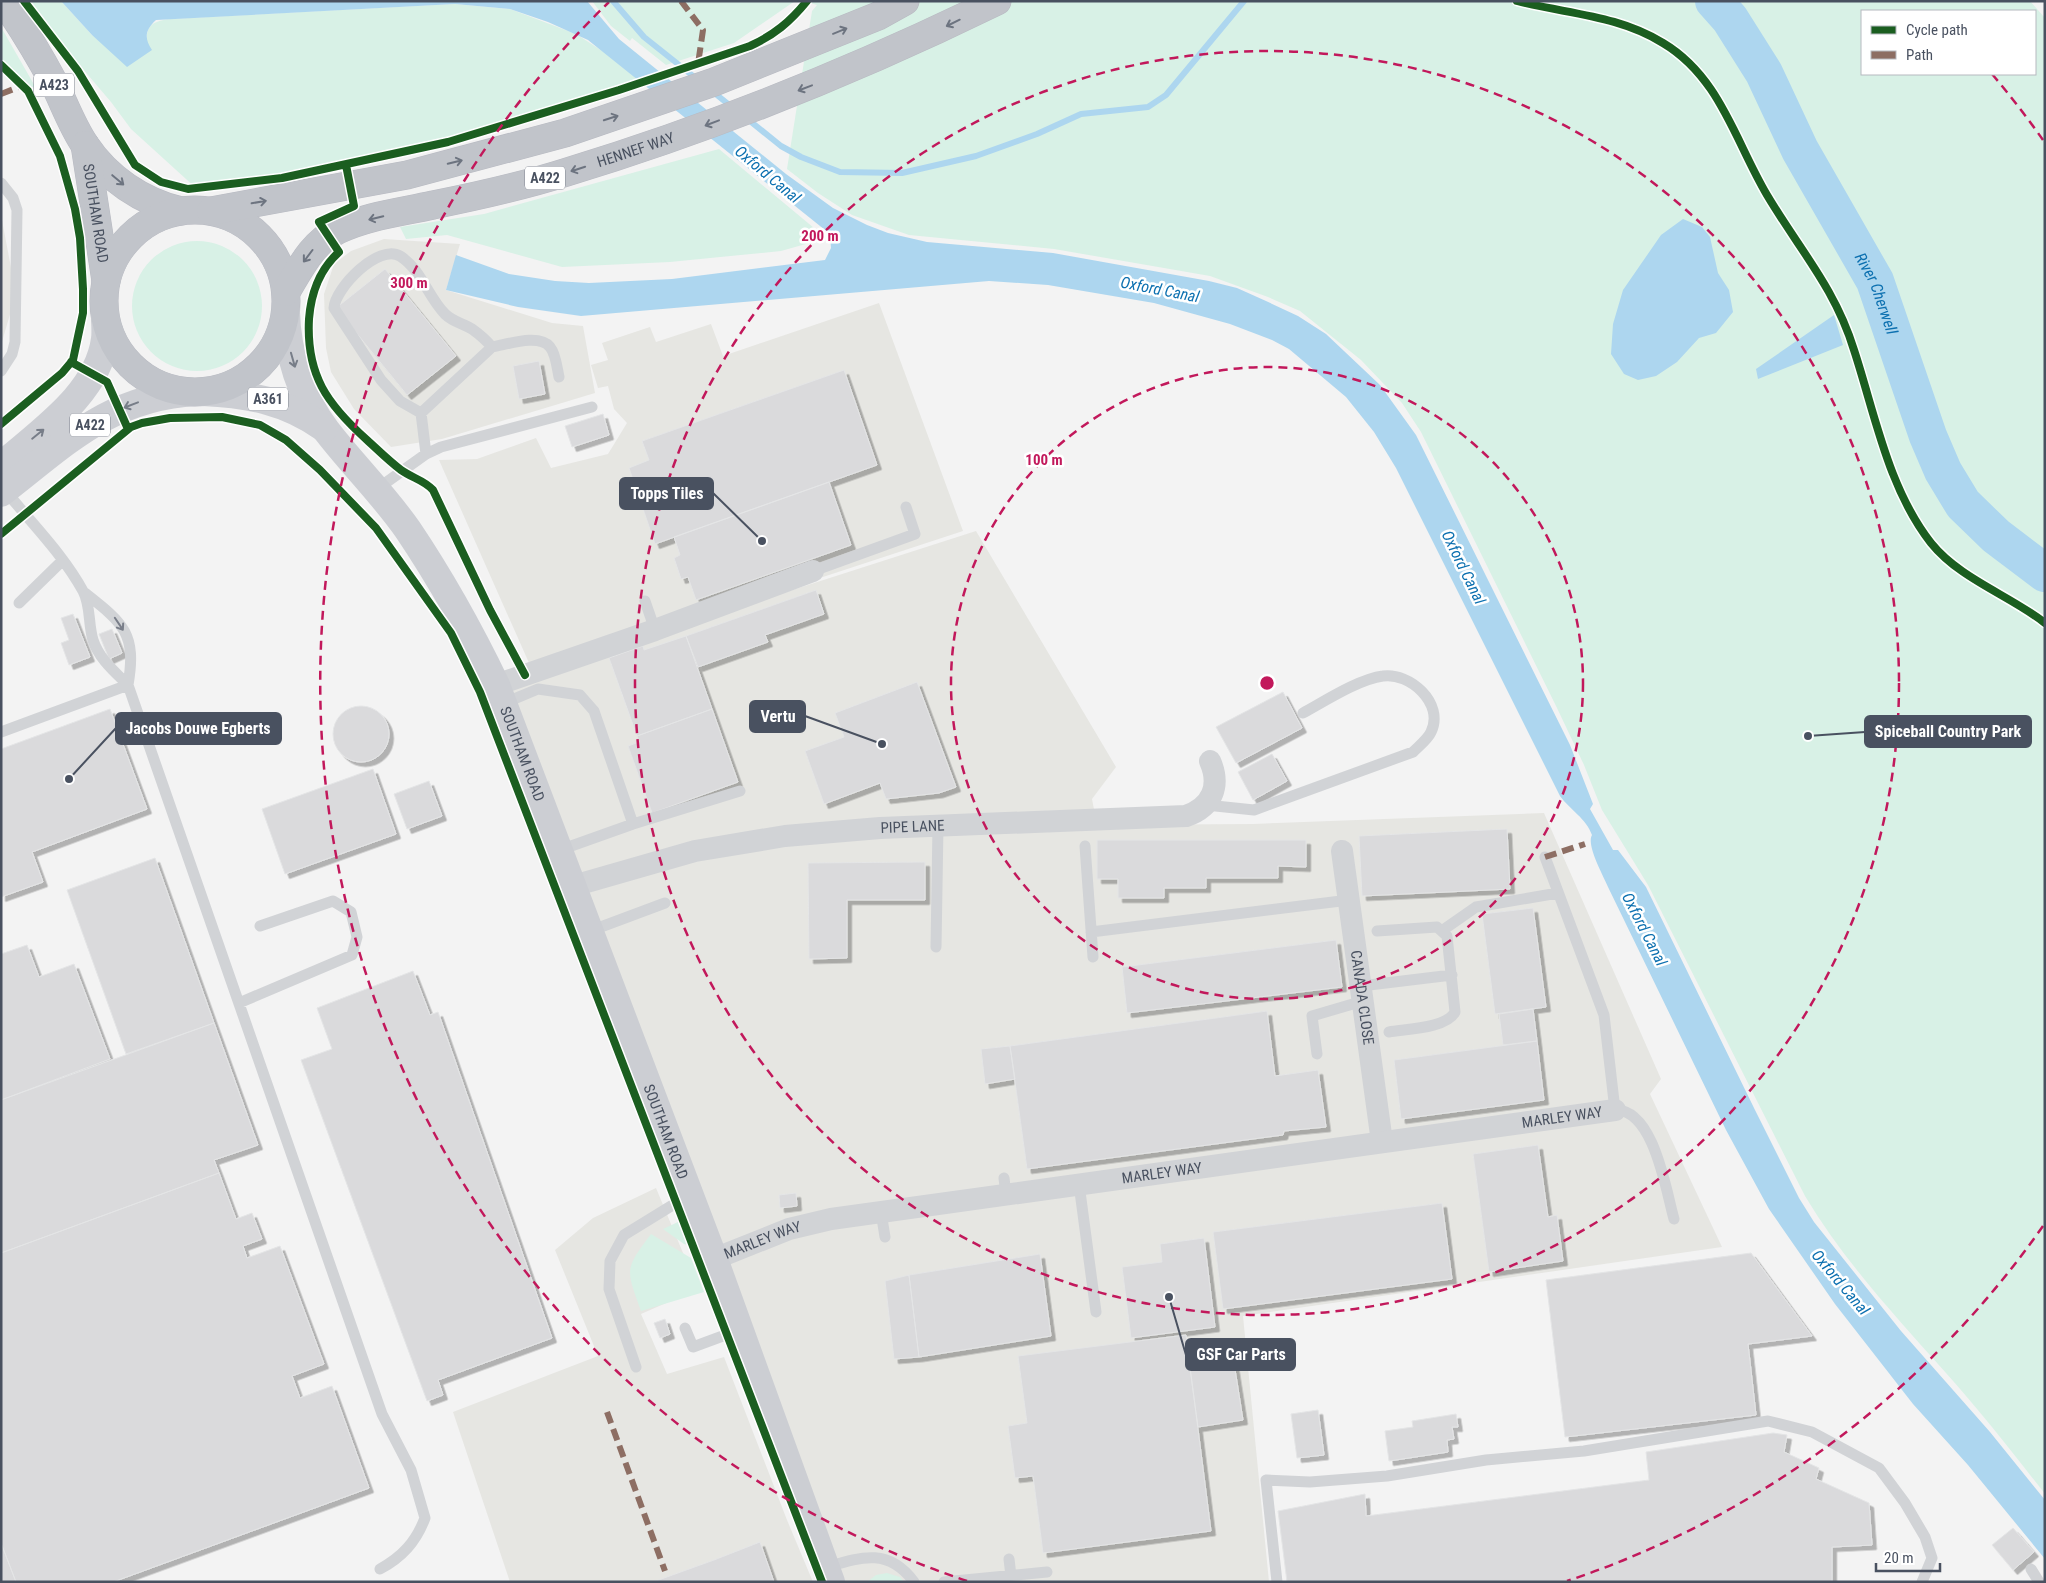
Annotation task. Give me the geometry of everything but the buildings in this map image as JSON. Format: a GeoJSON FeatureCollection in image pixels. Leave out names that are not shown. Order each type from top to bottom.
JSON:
{"type":"FeatureCollection","features":[{"type":"Feature","properties":{"kind":"highway","name":"SOUTHAM ROAD"},"geometry":{"type":"LineString","coordinates":[[4,1],[36,52],[85,145],[105,169],[135,194],[152,202],[181,211]]}},
{"type":"Feature","properties":{"kind":"highway","name":"A422"},"geometry":{"type":"LineString","coordinates":[[211,211],[407,175],[565,132],[714,82],[878,16],[905,1]]}},
{"type":"Feature","properties":{"kind":"highway","name":"HENNEF WAY"},"geometry":{"type":"LineString","coordinates":[[286,302],[310,252],[319,242],[340,229],[381,216],[483,195],[565,173],[674,137],[853,68],[997,1]]}},
{"type":"Feature","properties":{"kind":"highway","name":"SOUTHAM ROAD"},"geometry":{"type":"LineString","coordinates":[[85,145],[106,281]]}},
{"type":"Feature","properties":{"kind":"highway"},"geometry":{"type":"LineString","coordinates":[[181,211],[211,211],[234,218],[254,230],[281,269],[286,302],[279,336],[267,358],[255,369],[227,386],[199,392],[170,389],[147,379],[127,362],[113,341],[105,316],[106,281],[113,260],[125,242],[141,227],[160,217],[181,211]]}},
{"type":"Feature","properties":{"kind":"main road","name":"SOUTHAM ROAD"},"geometry":{"type":"LineString","coordinates":[[286,302],[288,344],[296,372],[325,429]]}},
{"type":"Feature","properties":{"kind":"main road","name":"A422"},"geometry":{"type":"LineString","coordinates":[[2,483],[52,423],[78,396],[102,353],[106,339],[105,316]]}},
{"type":"Feature","properties":{"kind":"main road","name":"SOUTHAM ROAD"},"geometry":{"type":"LineString","coordinates":[[199,392],[270,400],[306,415],[325,429],[377,489],[407,529],[445,588],[472,635],[499,694],[560,850],[714,1259],[828,1575]]}},
{"type":"Feature","properties":{"kind":"main road","name":"A422"},"geometry":{"type":"LineString","coordinates":[[2,483],[103,417],[154,397],[199,392]]}},
{"type":"Feature","properties":{"kind":"street"},"geometry":{"type":"LineString","coordinates":[[499,694],[655,630],[813,571]]}},
{"type":"Feature","properties":{"kind":"street"},"geometry":{"type":"LineString","coordinates":[[1206,805],[1214,793],[1216,783],[1215,772],[1210,761]]}},
{"type":"Feature","properties":{"kind":"street","name":"PIPE LANE"},"geometry":{"type":"LineString","coordinates":[[573,886],[687,853],[739,842],[832,830],[1178,818],[1194,813],[1206,805]]}},
{"type":"Feature","properties":{"kind":"street","name":"CANADA CLOSE"},"geometry":{"type":"LineString","coordinates":[[1342,851],[1382,1142]]}},
{"type":"Feature","properties":{"kind":"street","name":"MARLEY WAY"},"geometry":{"type":"LineString","coordinates":[[714,1259],[805,1224],[881,1212],[1005,1186],[1079,1184],[1615,1110]]}},
{"type":"Feature","properties":{"kind":"lane"},"geometry":{"type":"LineString","coordinates":[[1,183],[14,198],[17,210],[15,342],[12,354],[1,371]]}},
{"type":"Feature","properties":{"kind":"lane"},"geometry":{"type":"LineString","coordinates":[[421,414],[400,401],[381,380],[336,314],[334,308],[336,297],[349,279],[375,259],[393,254],[399,255],[415,271],[445,314],[471,329],[492,347]]}},
{"type":"Feature","properties":{"kind":"lane"},"geometry":{"type":"LineString","coordinates":[[421,414],[492,347],[535,340],[542,341],[552,350],[559,377]]}},
{"type":"Feature","properties":{"kind":"lane"},"geometry":{"type":"LineString","coordinates":[[377,489],[426,454],[441,447],[592,407]]}},
{"type":"Feature","properties":{"kind":"lane"},"geometry":{"type":"LineString","coordinates":[[421,414],[426,454]]}},
{"type":"Feature","properties":{"kind":"lane"},"geometry":{"type":"LineString","coordinates":[[2,483],[63,560],[83,591],[115,617],[124,630],[131,656],[128,685],[382,1414],[411,1470],[424,1509],[425,1518],[415,1539],[397,1560],[380,1569]]}},
{"type":"Feature","properties":{"kind":"lane"},"geometry":{"type":"LineString","coordinates":[[813,571],[915,534],[906,507]]}},
{"type":"Feature","properties":{"kind":"lane"},"geometry":{"type":"LineString","coordinates":[[19,603],[63,560]]}},
{"type":"Feature","properties":{"kind":"lane"},"geometry":{"type":"LineString","coordinates":[[83,591],[98,649],[104,661],[128,685]]}},
{"type":"Feature","properties":{"kind":"lane"},"geometry":{"type":"LineString","coordinates":[[645,601],[655,630]]}},
{"type":"Feature","properties":{"kind":"lane"},"geometry":{"type":"LineString","coordinates":[[1206,805],[1254,810],[1414,752],[1432,731],[1433,711],[1424,693],[1409,681],[1396,675],[1380,676],[1360,684],[1303,713]]}},
{"type":"Feature","properties":{"kind":"lane"},"geometry":{"type":"LineString","coordinates":[[1,732],[128,685]]}},
{"type":"Feature","properties":{"kind":"lane"},"geometry":{"type":"LineString","coordinates":[[499,694],[538,689],[580,695],[594,711],[632,824]]}},
{"type":"Feature","properties":{"kind":"lane"},"geometry":{"type":"LineString","coordinates":[[560,850],[632,824],[740,791]]}},
{"type":"Feature","properties":{"kind":"lane"},"geometry":{"type":"LineString","coordinates":[[936,947],[938,826]]}},
{"type":"Feature","properties":{"kind":"lane"},"geometry":{"type":"LineString","coordinates":[[1084,846],[1093,957]]}},
{"type":"Feature","properties":{"kind":"lane"},"geometry":{"type":"LineString","coordinates":[[1545,858],[1604,1015],[1615,1110],[1622,1110],[1631,1114],[1648,1134],[1674,1219]]}},
{"type":"Feature","properties":{"kind":"lane"},"geometry":{"type":"LineString","coordinates":[[1377,931],[1431,927],[1443,930],[1476,907],[1558,893]]}},
{"type":"Feature","properties":{"kind":"lane"},"geometry":{"type":"LineString","coordinates":[[1091,932],[1349,900]]}},
{"type":"Feature","properties":{"kind":"lane"},"geometry":{"type":"LineString","coordinates":[[239,1003],[352,955],[357,937],[351,912],[333,901],[260,926]]}},
{"type":"Feature","properties":{"kind":"lane"},"geometry":{"type":"LineString","coordinates":[[590,931],[665,903]]}},
{"type":"Feature","properties":{"kind":"lane"},"geometry":{"type":"LineString","coordinates":[[1389,1032],[1444,1023],[1455,1012],[1452,975],[1446,936],[1443,930]]}},
{"type":"Feature","properties":{"kind":"lane"},"geometry":{"type":"LineString","coordinates":[[1317,1054],[1312,1016],[1362,993],[1452,975]]}},
{"type":"Feature","properties":{"kind":"lane"},"geometry":{"type":"LineString","coordinates":[[1079,1184],[1096,1312]]}},
{"type":"Feature","properties":{"kind":"lane"},"geometry":{"type":"LineString","coordinates":[[636,1367],[609,1289],[610,1261],[624,1234],[689,1195]]}},
{"type":"Feature","properties":{"kind":"lane"},"geometry":{"type":"LineString","coordinates":[[881,1212],[885,1237]]}},
{"type":"Feature","properties":{"kind":"lane"},"geometry":{"type":"LineString","coordinates":[[685,1328],[693,1348],[739,1330]]}},
{"type":"Feature","properties":{"kind":"lane"},"geometry":{"type":"LineString","coordinates":[[1277,1582],[1266,1480],[1310,1482],[1387,1476],[1486,1460],[1584,1451],[1768,1421],[1812,1432],[1879,1468],[1905,1503],[1925,1536],[1932,1558],[1922,1582]]}},
{"type":"Feature","properties":{"kind":"lane"},"geometry":{"type":"LineString","coordinates":[[828,1575],[856,1559],[878,1558],[902,1567],[914,1582]]}},
{"type":"Feature","properties":{"kind":"lane"},"geometry":{"type":"LineString","coordinates":[[1009,1559],[1011,1576]]}},
{"type":"Feature","properties":{"kind":"lane"},"geometry":{"type":"LineString","coordinates":[[2031,1569],[2039,1582]]}},
{"type":"Feature","properties":{"kind":"lane"},"geometry":{"type":"LineString","coordinates":[[944,1582],[1047,1572]]}},
{"type":"Feature","properties":{"kind":"shaded area"},"geometry":{"type":"Polygon","coordinates":[[[1,215],[16,294],[1,345],[1,215]]]}},
{"type":"Feature","properties":{"kind":"shaded area"},"geometry":{"type":"Polygon","coordinates":[[[384,239],[460,244],[446,290],[552,323],[583,326],[595,393],[442,439],[391,447],[354,409],[331,372],[326,348],[324,294],[334,264],[351,251],[384,239]]]}},
{"type":"Feature","properties":{"kind":"shaded area"},"geometry":{"type":"Polygon","coordinates":[[[879,303],[963,531],[533,672],[439,460],[477,459],[536,438],[551,468],[608,454],[627,423],[614,409],[608,386],[598,388],[591,365],[608,360],[602,343],[650,327],[656,342],[711,324],[723,356],[879,303]]]}},
{"type":"Feature","properties":{"kind":"shaded area"},"geometry":{"type":"Polygon","coordinates":[[[976,531],[1116,767],[1092,799],[1097,825],[1253,824],[1544,813],[1661,1079],[1650,1094],[1722,1247],[1243,1316],[1269,1582],[833,1582],[496,685],[976,531]]]}},
{"type":"Feature","properties":{"kind":"shaded area"},"geometry":{"type":"Polygon","coordinates":[[[656,1188],[698,1289],[641,1314],[667,1374],[724,1357],[813,1582],[510,1582],[453,1412],[598,1356],[555,1250],[593,1218],[656,1188]]]}},
{"type":"Feature","properties":{"kind":"green space"},"geometry":{"type":"Polygon","coordinates":[[[25,1],[61,1],[92,35],[110,49],[147,43],[149,28],[159,21],[170,19],[455,4],[510,9],[576,34],[607,54],[639,79],[586,100],[532,118],[421,149],[310,172],[197,189],[131,129],[111,102],[25,1]]]}},
{"type":"Feature","properties":{"kind":"green space"},"geometry":{"type":"Polygon","coordinates":[[[592,1],[795,1],[734,43],[666,65],[632,38],[630,41],[611,26],[592,1]]]}},
{"type":"Feature","properties":{"kind":"green space"},"geometry":{"type":"Polygon","coordinates":[[[804,1],[2030,1],[2045,18],[2045,1494],[1972,1403],[1854,1266],[1836,1243],[1805,1196],[1648,885],[1602,810],[1584,765],[1557,708],[1421,432],[1402,403],[1361,360],[1300,311],[1210,276],[1054,249],[909,235],[852,215],[818,193],[787,169],[812,11],[817,5],[804,1]]]}},
{"type":"Feature","properties":{"kind":"green space"},"geometry":{"type":"Polygon","coordinates":[[[1,27],[36,88],[24,85],[1,65],[1,27]]]}},
{"type":"Feature","properties":{"kind":"green space"},"geometry":{"type":"Polygon","coordinates":[[[719,149],[820,233],[820,240],[781,251],[670,262],[562,267],[447,235],[406,239],[400,227],[484,214],[719,149]]]}},
{"type":"Feature","properties":{"kind":"green space"},"geometry":{"type":"Polygon","coordinates":[[[197,241],[210,242],[222,246],[243,260],[257,281],[261,293],[261,319],[257,331],[243,352],[222,366],[210,370],[197,371],[184,370],[172,366],[151,352],[137,331],[133,319],[132,306],[133,293],[137,281],[151,260],[172,246],[184,242],[197,241]]]}},
{"type":"Feature","properties":{"kind":"green space"},"geometry":{"type":"Polygon","coordinates":[[[678,1222],[682,1224],[691,1246],[684,1244],[663,1229],[678,1222]]]}},
{"type":"Feature","properties":{"kind":"green space"},"geometry":{"type":"Polygon","coordinates":[[[651,1234],[691,1258],[704,1292],[641,1311],[632,1286],[630,1270],[636,1255],[651,1234]]]}},
{"type":"Feature","properties":{"kind":"green space"},"geometry":{"type":"Polygon","coordinates":[[[887,1573],[900,1577],[904,1582],[867,1582],[876,1575],[887,1573]]]}},
{"type":"Feature","properties":{"kind":"water","name":"Oxford Canal"},"geometry":{"type":"Polygon","coordinates":[[[61,1],[587,1],[619,39],[786,174],[833,208],[867,225],[888,233],[927,242],[1053,253],[1209,281],[1237,288],[1266,301],[1298,316],[1326,334],[1380,385],[1416,435],[1570,745],[1593,804],[1590,809],[1613,850],[1618,850],[1646,887],[1799,1198],[1814,1222],[1901,1331],[1990,1432],[2045,1500],[2045,1559],[1968,1465],[1913,1404],[1835,1304],[1769,1209],[1726,1130],[1599,868],[1591,846],[1592,835],[1589,829],[1560,796],[1396,468],[1374,432],[1346,397],[1289,349],[1272,340],[1230,324],[1154,303],[1048,285],[989,281],[581,316],[518,307],[446,290],[456,255],[509,274],[555,281],[589,283],[672,279],[825,260],[831,248],[830,234],[588,40],[548,22],[510,9],[455,4],[156,20],[147,34],[152,50],[127,67],[92,35],[61,1]]]}},
{"type":"Feature","properties":{"kind":"water"},"geometry":{"type":"Polygon","coordinates":[[[1683,219],[1702,227],[1710,237],[1718,273],[1729,290],[1733,312],[1716,333],[1699,338],[1677,362],[1656,376],[1638,380],[1624,374],[1611,354],[1613,324],[1623,290],[1661,235],[1683,219]]]}},
{"type":"Feature","properties":{"kind":"water"},"geometry":{"type":"Polygon","coordinates":[[[1834,315],[1843,345],[1758,379],[1756,369],[1834,315]]]}},
{"type":"Feature","properties":{"kind":"waterway"},"geometry":{"type":"LineString","coordinates":[[613,1],[644,37],[698,80]]}},
{"type":"Feature","properties":{"kind":"waterway"},"geometry":{"type":"LineString","coordinates":[[745,117],[781,146],[801,157],[840,172],[902,173],[976,156],[1037,134],[1081,114],[1148,107],[1166,95],[1244,1]]}},
{"type":"Feature","properties":{"kind":"waterway","name":"River Cherwell"},"geometry":{"type":"LineString","coordinates":[[1714,1],[1730,19],[1764,73],[1800,150],[1875,281],[1928,436],[1943,471],[1963,504],[1996,536],[2045,573]]}},
{"type":"Feature","properties":{"kind":"waterway"},"geometry":{"type":"LineString","coordinates":[[712,91],[733,108]]}},
{"type":"Feature","properties":{"kind":"marked path"},"geometry":{"type":"LineString","coordinates":[[681,1],[703,30],[698,64]]}},
{"type":"Feature","properties":{"kind":"marked path"},"geometry":{"type":"LineString","coordinates":[[1,94],[24,85]]}},
{"type":"Feature","properties":{"kind":"marked path"},"geometry":{"type":"LineString","coordinates":[[1545,857],[1585,844]]}},
{"type":"Feature","properties":{"kind":"marked path"},"geometry":{"type":"LineString","coordinates":[[607,1412],[665,1571]]}},
{"type":"Feature","properties":{"kind":"cycle path"},"geometry":{"type":"LineString","coordinates":[[24,1],[78,71],[135,165],[161,182],[188,189],[282,178],[448,142],[619,90],[750,46],[781,27],[807,1]]}},
{"type":"Feature","properties":{"kind":"cycle path"},"geometry":{"type":"LineString","coordinates":[[1517,1],[1592,16],[1628,26],[1663,43],[1683,57],[1699,74],[1713,92],[1767,195],[1827,288],[1837,307],[1854,350],[1893,475],[1916,522],[1931,543],[1956,567],[2045,623]]}},
{"type":"Feature","properties":{"kind":"cycle path"},"geometry":{"type":"LineString","coordinates":[[1,65],[28,91],[60,156],[75,209],[80,238],[83,289],[83,313],[73,360],[62,373],[1,424]]}},
{"type":"Feature","properties":{"kind":"cycle path"},"geometry":{"type":"LineString","coordinates":[[346,165],[354,206],[319,222],[339,252],[321,274],[312,300],[309,319],[309,339],[315,372],[330,401],[353,427],[397,467],[433,490],[490,610],[525,675]]}},
{"type":"Feature","properties":{"kind":"cycle path"},"geometry":{"type":"LineString","coordinates":[[71,362],[107,382],[128,429]]}},
{"type":"Feature","properties":{"kind":"cycle path"},"geometry":{"type":"LineString","coordinates":[[1,534],[131,427],[170,418],[222,417],[260,425],[286,440],[320,470],[376,528],[451,633],[480,692],[822,1582]]}},
{"type":"Feature","properties":{"kind":"place","name":"Topps Tiles"},"geometry":{"type":"Point","coordinates":[762,541]}},
{"type":"Feature","properties":{"kind":"place","name":"Spiceball Country Park"},"geometry":{"type":"Point","coordinates":[1808,736]}},
{"type":"Feature","properties":{"kind":"place","name":"Vertu"},"geometry":{"type":"Point","coordinates":[882,744]}},
{"type":"Feature","properties":{"kind":"place","name":"Jacobs Douwe Egberts"},"geometry":{"type":"Point","coordinates":[69,779]}},
{"type":"Feature","properties":{"kind":"place","name":"GSF Car Parts"},"geometry":{"type":"Point","coordinates":[1169,1297]}}]}
